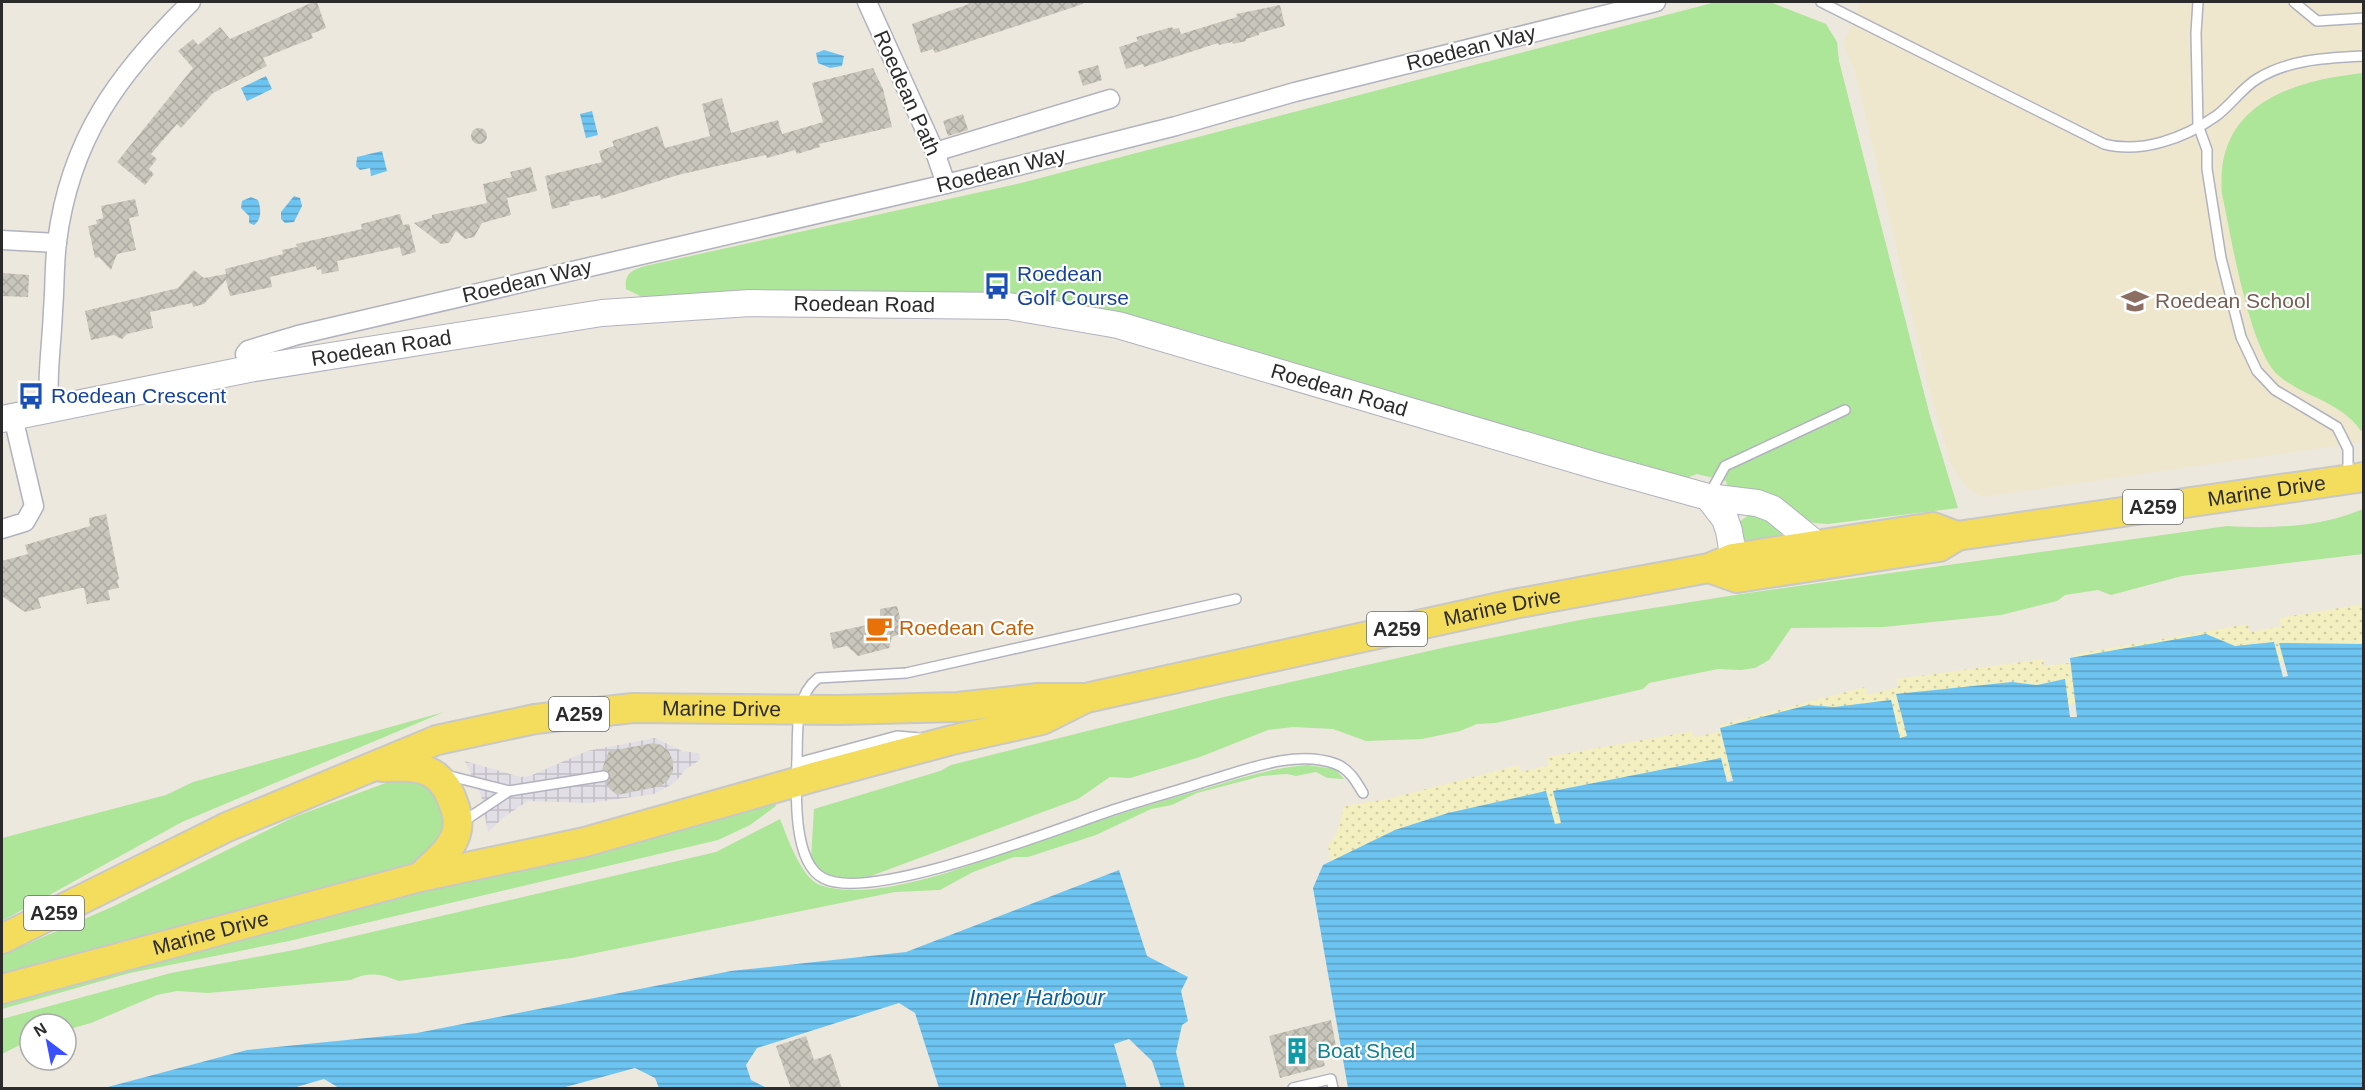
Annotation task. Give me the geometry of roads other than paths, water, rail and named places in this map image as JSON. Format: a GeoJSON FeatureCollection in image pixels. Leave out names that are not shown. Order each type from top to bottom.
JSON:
{"type":"FeatureCollection","features":[{"type":"Feature","properties":{"kind":"main road","name":"Roedean Road"},"geometry":{"type":"LineString","coordinates":[[7,418],[249,369],[602,313],[676,306],[900,303],[1027,308],[1118,325],[1708,497],[1757,503],[1773,509],[1816,544]]}},
{"type":"Feature","properties":{"kind":"main road","name":"Marine Drive"},"geometry":{"type":"LineString","coordinates":[[2,939],[226,827],[366,767],[437,740],[535,719],[633,708],[799,710],[958,707],[1038,698],[1086,698],[1514,604],[1727,568],[1940,547],[1957,536],[2356,478]]}},
{"type":"Feature","properties":{"kind":"main road"},"geometry":{"type":"LineString","coordinates":[[1708,497],[1725,519],[1727,568]]}},
{"type":"Feature","properties":{"kind":"main road","name":"Marine Drive"},"geometry":{"type":"LineString","coordinates":[[1727,568],[1816,544],[1933,527],[1957,536]]}},
{"type":"Feature","properties":{"kind":"main road","name":"Marine Drive"},"geometry":{"type":"LineString","coordinates":[[2,989],[420,877],[585,842],[797,773],[1042,720],[1086,698]]}},
{"type":"Feature","properties":{"kind":"main road","name":"Marine Drive"},"geometry":{"type":"LineString","coordinates":[[366,767],[414,766],[429,771]]}},
{"type":"Feature","properties":{"kind":"main road"},"geometry":{"type":"LineString","coordinates":[[429,771],[443,781],[450,795],[458,825]]}},
{"type":"Feature","properties":{"kind":"main road","name":"Marine Drive"},"geometry":{"type":"LineString","coordinates":[[420,877],[446,852],[458,825]]}},
{"type":"Feature","properties":{"kind":"street"},"geometry":{"type":"LineString","coordinates":[[50,410],[57,243],[65,199],[76,161],[95,121],[140,54],[191,2]]}},
{"type":"Feature","properties":{"kind":"street","name":"Roedean Path"},"geometry":{"type":"LineString","coordinates":[[867,2],[935,152],[946,184]]}},
{"type":"Feature","properties":{"kind":"street","name":"Roedean Way"},"geometry":{"type":"LineString","coordinates":[[249,369],[246,354],[248,350],[341,325],[946,184],[1176,126],[1295,92],[1656,2]]}},
{"type":"Feature","properties":{"kind":"street"},"geometry":{"type":"LineString","coordinates":[[935,152],[1110,99]]}},
{"type":"Feature","properties":{"kind":"street"},"geometry":{"type":"LineString","coordinates":[[2,240],[57,243]]}},
{"type":"Feature","properties":{"kind":"street"},"geometry":{"type":"LineString","coordinates":[[341,325],[345,354]]}},
{"type":"Feature","properties":{"kind":"street"},"geometry":{"type":"LineString","coordinates":[[2,529],[25,522],[34,506],[7,418]]}},
{"type":"Feature","properties":{"kind":"lane"},"geometry":{"type":"LineString","coordinates":[[1821,2],[2104,144],[2142,147],[2167,140],[2215,116],[2257,79],[2305,60],[2364,56]]}},
{"type":"Feature","properties":{"kind":"lane"},"geometry":{"type":"LineString","coordinates":[[2198,2],[2196,33],[2198,125],[2207,150],[2207,170],[2222,258],[2241,337],[2258,370],[2275,390],[2337,428],[2348,448],[2356,478]]}},
{"type":"Feature","properties":{"kind":"lane"},"geometry":{"type":"LineString","coordinates":[[2294,2],[2318,21],[2364,18]]}},
{"type":"Feature","properties":{"kind":"lane"},"geometry":{"type":"LineString","coordinates":[[1708,497],[1725,466],[1845,410]]}},
{"type":"Feature","properties":{"kind":"lane"},"geometry":{"type":"LineString","coordinates":[[1236,599],[906,673],[824,676],[814,682],[799,710],[795,807],[811,868],[824,879],[852,883],[898,878],[953,865],[1117,809],[1275,762],[1300,760],[1337,764],[1352,776],[1363,793]]}},
{"type":"Feature","properties":{"kind":"lane"},"geometry":{"type":"LineString","coordinates":[[429,771],[509,791],[604,776]]}},
{"type":"Feature","properties":{"kind":"lane"},"geometry":{"type":"LineString","coordinates":[[458,825],[509,791]]}},
{"type":"Feature","properties":{"kind":"lane"},"geometry":{"type":"LineString","coordinates":[[1293,1089],[1331,1079],[1334,1089]]}},
{"type":"Feature","properties":{"kind":"water"},"geometry":{"type":"Polygon","coordinates":[[[824,50],[844,56],[842,66],[830,68],[818,63],[816,53],[824,50]]]}},
{"type":"Feature","properties":{"kind":"water"},"geometry":{"type":"Polygon","coordinates":[[[266,76],[272,89],[247,101],[241,88],[266,76]]]}},
{"type":"Feature","properties":{"kind":"water"},"geometry":{"type":"Polygon","coordinates":[[[592,111],[598,135],[586,138],[580,114],[592,111]]]}},
{"type":"Feature","properties":{"kind":"water"},"geometry":{"type":"Polygon","coordinates":[[[382,151],[387,171],[371,176],[370,168],[360,170],[356,166],[357,157],[382,151]]]}},
{"type":"Feature","properties":{"kind":"water"},"geometry":{"type":"Polygon","coordinates":[[[294,196],[300,198],[302,206],[294,222],[285,223],[281,219],[281,212],[294,196]]]}},
{"type":"Feature","properties":{"kind":"water"},"geometry":{"type":"Polygon","coordinates":[[[251,197],[258,200],[260,210],[260,217],[254,225],[249,223],[249,216],[241,208],[242,201],[251,197]]]}},
{"type":"Feature","properties":{"kind":"water"},"geometry":{"type":"Polygon","coordinates":[[[2206,634],[2235,646],[2274,642],[2283,677],[2288,676],[2279,643],[2363,644],[2363,1088],[1348,1088],[1313,888],[1323,865],[1395,830],[1448,813],[1546,791],[1555,824],[1561,823],[1553,791],[1721,758],[1727,782],[1733,781],[1720,728],[1808,705],[1834,707],[1891,700],[1900,738],[1907,736],[1896,694],[2012,682],[2037,685],[2065,679],[2070,717],[2077,717],[2070,658],[2206,634]]]}},
{"type":"Feature","properties":{"kind":"water","name":"Inner Harbour"},"geometry":{"type":"Polygon","coordinates":[[[1119,870],[1147,956],[1188,977],[1181,991],[1188,1021],[1182,1025],[1176,1052],[1185,1088],[1161,1088],[1152,1061],[1129,1039],[1114,1044],[1127,1088],[939,1088],[915,1013],[899,1003],[757,1048],[746,1065],[751,1080],[767,1088],[659,1088],[655,1078],[635,1068],[562,1088],[339,1088],[324,1079],[293,1088],[104,1088],[247,1050],[417,1033],[731,971],[906,952],[1119,870]]]}},
{"type":"Feature","properties":{"kind":"place","name":"Roedean Golf Course"},"geometry":{"type":"Point","coordinates":[997,286]}},
{"type":"Feature","properties":{"kind":"place","name":"Roedean School"},"geometry":{"type":"Point","coordinates":[2135,301]}},
{"type":"Feature","properties":{"kind":"place","name":"Roedean Crescent"},"geometry":{"type":"Point","coordinates":[31,396]}},
{"type":"Feature","properties":{"kind":"place","name":"Roedean Cafe"},"geometry":{"type":"Point","coordinates":[879,628]}},
{"type":"Feature","properties":{"kind":"place","name":"Boat Shed"},"geometry":{"type":"Point","coordinates":[1297,1051]}}]}
